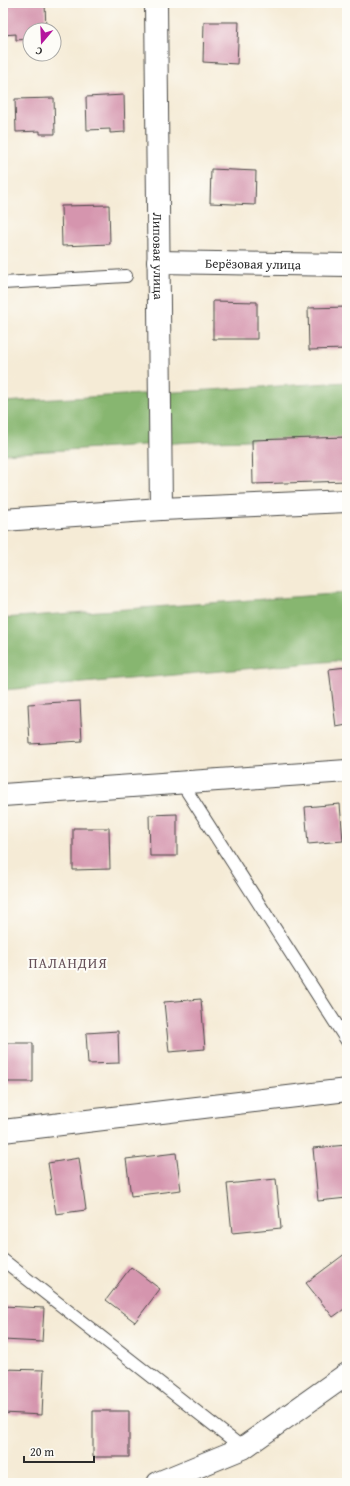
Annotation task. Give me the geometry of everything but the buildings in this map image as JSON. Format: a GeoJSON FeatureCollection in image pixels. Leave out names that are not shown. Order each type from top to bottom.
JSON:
{"type":"FeatureCollection","features":[{"type":"Feature","properties":{"kind":"street","name":"Липовая улица"},"geometry":{"type":"LineString","coordinates":[[156,3],[161,509]]}},
{"type":"Feature","properties":{"kind":"street","name":"Берёзовая улица"},"geometry":{"type":"LineString","coordinates":[[158,262],[347,265]]}},
{"type":"Feature","properties":{"kind":"street"},"geometry":{"type":"LineString","coordinates":[[4,519],[161,509],[347,501]]}},
{"type":"Feature","properties":{"kind":"street"},"geometry":{"type":"LineString","coordinates":[[3,795],[347,771]]}},
{"type":"Feature","properties":{"kind":"street"},"geometry":{"type":"LineString","coordinates":[[3,1131],[347,1090]]}},
{"type":"Feature","properties":{"kind":"street"},"geometry":{"type":"LineString","coordinates":[[158,1483],[243,1448],[347,1374]]}},
{"type":"Feature","properties":{"kind":"lane"},"geometry":{"type":"LineString","coordinates":[[3,282],[126,276]]}},
{"type":"Feature","properties":{"kind":"lane"},"geometry":{"type":"LineString","coordinates":[[181,782],[347,1041]]}},
{"type":"Feature","properties":{"kind":"lane"},"geometry":{"type":"LineString","coordinates":[[3,1260],[243,1448]]}},
{"type":"Feature","properties":{"kind":"green space"},"geometry":{"type":"Polygon","coordinates":[[[347,382],[347,438],[207,441],[3,454],[3,402],[347,382]]]}},
{"type":"Feature","properties":{"kind":"green space"},"geometry":{"type":"Polygon","coordinates":[[[347,593],[347,660],[3,690],[3,618],[347,593]]]}},
{"type":"Feature","properties":{"kind":"district","name":"ПАЛАНДИЯ"},"geometry":{"type":"Point","coordinates":[68,963]}}]}
